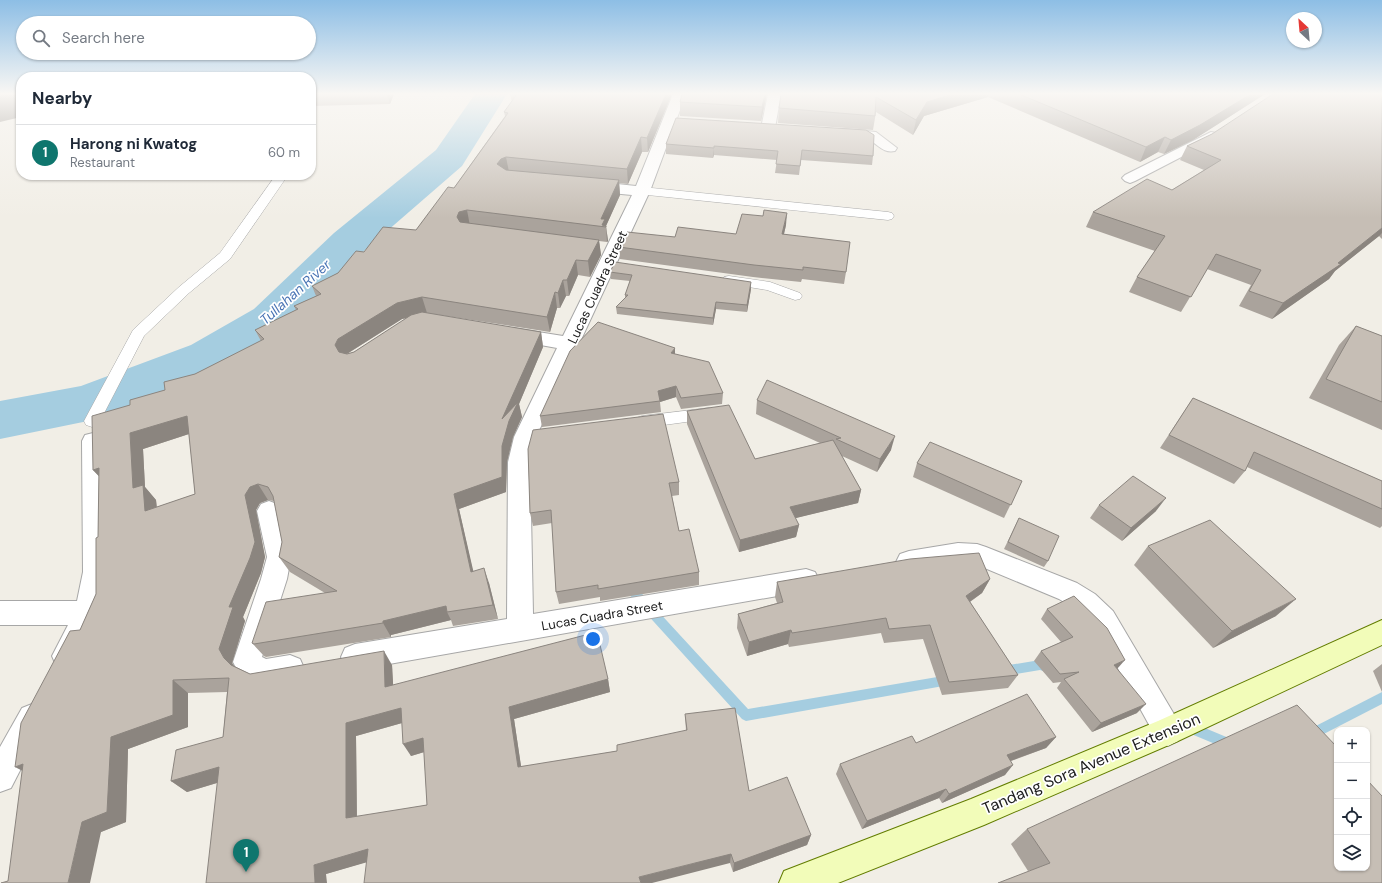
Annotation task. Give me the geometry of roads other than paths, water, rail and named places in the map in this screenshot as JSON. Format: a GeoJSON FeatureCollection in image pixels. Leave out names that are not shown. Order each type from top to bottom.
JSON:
{"type":"FeatureCollection","features":[{"type":"Feature","properties":{"kind":"main road","name":"Tandang Sora Avenue Extension"},"geometry":{"type":"LineString","coordinates":[[796,883],[973,814],[1168,731],[1382,632]]}},
{"type":"Feature","properties":{"kind":"street","name":"Lucas Cuadra Street"},"geometry":{"type":"LineString","coordinates":[[671,135],[642,191],[570,344],[533,436],[519,462],[520,630],[832,575]]}},
{"type":"Feature","properties":{"kind":"street"},"geometry":{"type":"LineString","coordinates":[[871,135],[890,148]]}},
{"type":"Feature","properties":{"kind":"street"},"geometry":{"type":"LineString","coordinates":[[1130,178],[1199,144],[1212,135]]}},
{"type":"Feature","properties":{"kind":"street"},"geometry":{"type":"LineString","coordinates":[[572,184],[642,191]]}},
{"type":"Feature","properties":{"kind":"street"},"geometry":{"type":"LineString","coordinates":[[495,331],[570,344]]}},
{"type":"Feature","properties":{"kind":"street"},"geometry":{"type":"LineString","coordinates":[[0,777],[50,686],[87,613],[96,572],[92,421]]}},
{"type":"Feature","properties":{"kind":"street"},"geometry":{"type":"LineString","coordinates":[[268,511],[279,557],[274,579],[247,662],[262,673],[520,630]]}},
{"type":"Feature","properties":{"kind":"street"},"geometry":{"type":"LineString","coordinates":[[887,566],[958,553],[977,554],[1068,591],[1086,602],[1104,619],[1168,731]]}},
{"type":"Feature","properties":{"kind":"street"},"geometry":{"type":"LineString","coordinates":[[0,613],[87,613]]}},
{"type":"Feature","properties":{"kind":"lane"},"geometry":{"type":"LineString","coordinates":[[92,421],[138,332],[184,290],[225,256],[278,180]]}},
{"type":"Feature","properties":{"kind":"lane"},"geometry":{"type":"LineString","coordinates":[[642,191],[888,216]]}},
{"type":"Feature","properties":{"kind":"lane"},"geometry":{"type":"LineString","coordinates":[[716,278],[770,286],[795,296]]}},
{"type":"Feature","properties":{"kind":"lane"},"geometry":{"type":"LineString","coordinates":[[626,424],[727,412]]}},
{"type":"Feature","properties":{"kind":"waterway","name":"Tullahan River"},"geometry":{"type":"LineString","coordinates":[[0,420],[88,403],[208,357],[270,319],[349,242],[449,158],[464,135]]}},
{"type":"Feature","properties":{"kind":"waterway"},"geometry":{"type":"LineString","coordinates":[[270,319],[284,325]]}},
{"type":"Feature","properties":{"kind":"waterway"},"geometry":{"type":"LineString","coordinates":[[629,587],[746,715],[949,680]]}},
{"type":"Feature","properties":{"kind":"waterway"},"geometry":{"type":"LineString","coordinates":[[1003,671],[1040,665],[1049,668]]}},
{"type":"Feature","properties":{"kind":"waterway"},"geometry":{"type":"LineString","coordinates":[[1310,735],[1382,698]]}},
{"type":"Feature","properties":{"kind":"waterway"},"geometry":{"type":"LineString","coordinates":[[1188,727],[1232,745]]}},
{"type":"Feature","properties":{"kind":"place","name":"Harong ni Kwatog"},"geometry":{"type":"Point","coordinates":[246,872]}}]}
